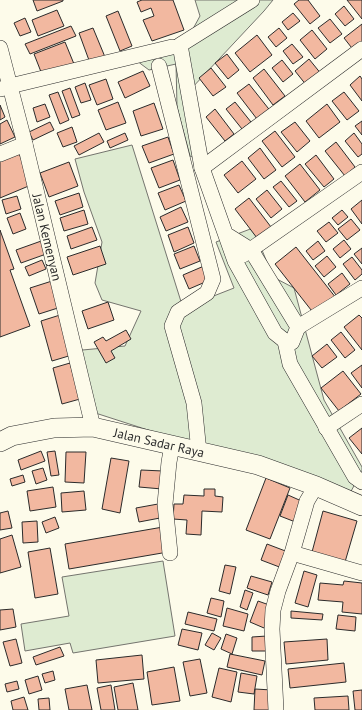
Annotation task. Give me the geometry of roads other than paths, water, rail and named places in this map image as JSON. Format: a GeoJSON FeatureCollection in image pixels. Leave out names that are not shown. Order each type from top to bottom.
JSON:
{"type":"FeatureCollection","features":[{"type":"Feature","properties":{"kind":"street"},"geometry":{"type":"LineString","coordinates":[[252,0],[180,45],[202,168],[235,261],[275,333],[286,341],[292,342],[298,327],[362,288]]}},
{"type":"Feature","properties":{"kind":"street"},"geometry":{"type":"LineString","coordinates":[[5,88],[172,47]]}},
{"type":"Feature","properties":{"kind":"street","name":"Jalan Kemenyan"},"geometry":{"type":"LineString","coordinates":[[0,48],[5,88],[25,144],[93,427]]}},
{"type":"Feature","properties":{"kind":"street"},"geometry":{"type":"LineString","coordinates":[[202,168],[362,49]]}},
{"type":"Feature","properties":{"kind":"street"},"geometry":{"type":"LineString","coordinates":[[159,66],[213,279],[207,293],[178,312],[172,326],[194,403],[199,452]]}},
{"type":"Feature","properties":{"kind":"street"},"geometry":{"type":"LineString","coordinates":[[0,154],[25,144]]}},
{"type":"Feature","properties":{"kind":"street"},"geometry":{"type":"LineString","coordinates":[[235,261],[362,172]]}},
{"type":"Feature","properties":{"kind":"street"},"geometry":{"type":"LineString","coordinates":[[227,235],[251,250],[298,327]]}},
{"type":"Feature","properties":{"kind":"street"},"geometry":{"type":"LineString","coordinates":[[286,341],[290,364],[355,477],[362,482]]}},
{"type":"Feature","properties":{"kind":"street"},"geometry":{"type":"LineString","coordinates":[[326,428],[362,404]]}},
{"type":"Feature","properties":{"kind":"street","name":"Jalan Sadar Raya"},"geometry":{"type":"LineString","coordinates":[[0,442],[12,436],[54,428],[93,427],[172,446],[258,464],[316,486],[362,506]]}},
{"type":"Feature","properties":{"kind":"street"},"geometry":{"type":"LineString","coordinates":[[170,553],[165,504],[172,446]]}},
{"type":"Feature","properties":{"kind":"street"},"geometry":{"type":"LineString","coordinates":[[276,710],[272,629],[273,610],[307,501],[316,486]]}},
{"type":"Feature","properties":{"kind":"street"},"geometry":{"type":"LineString","coordinates":[[292,553],[362,573]]}}]}
